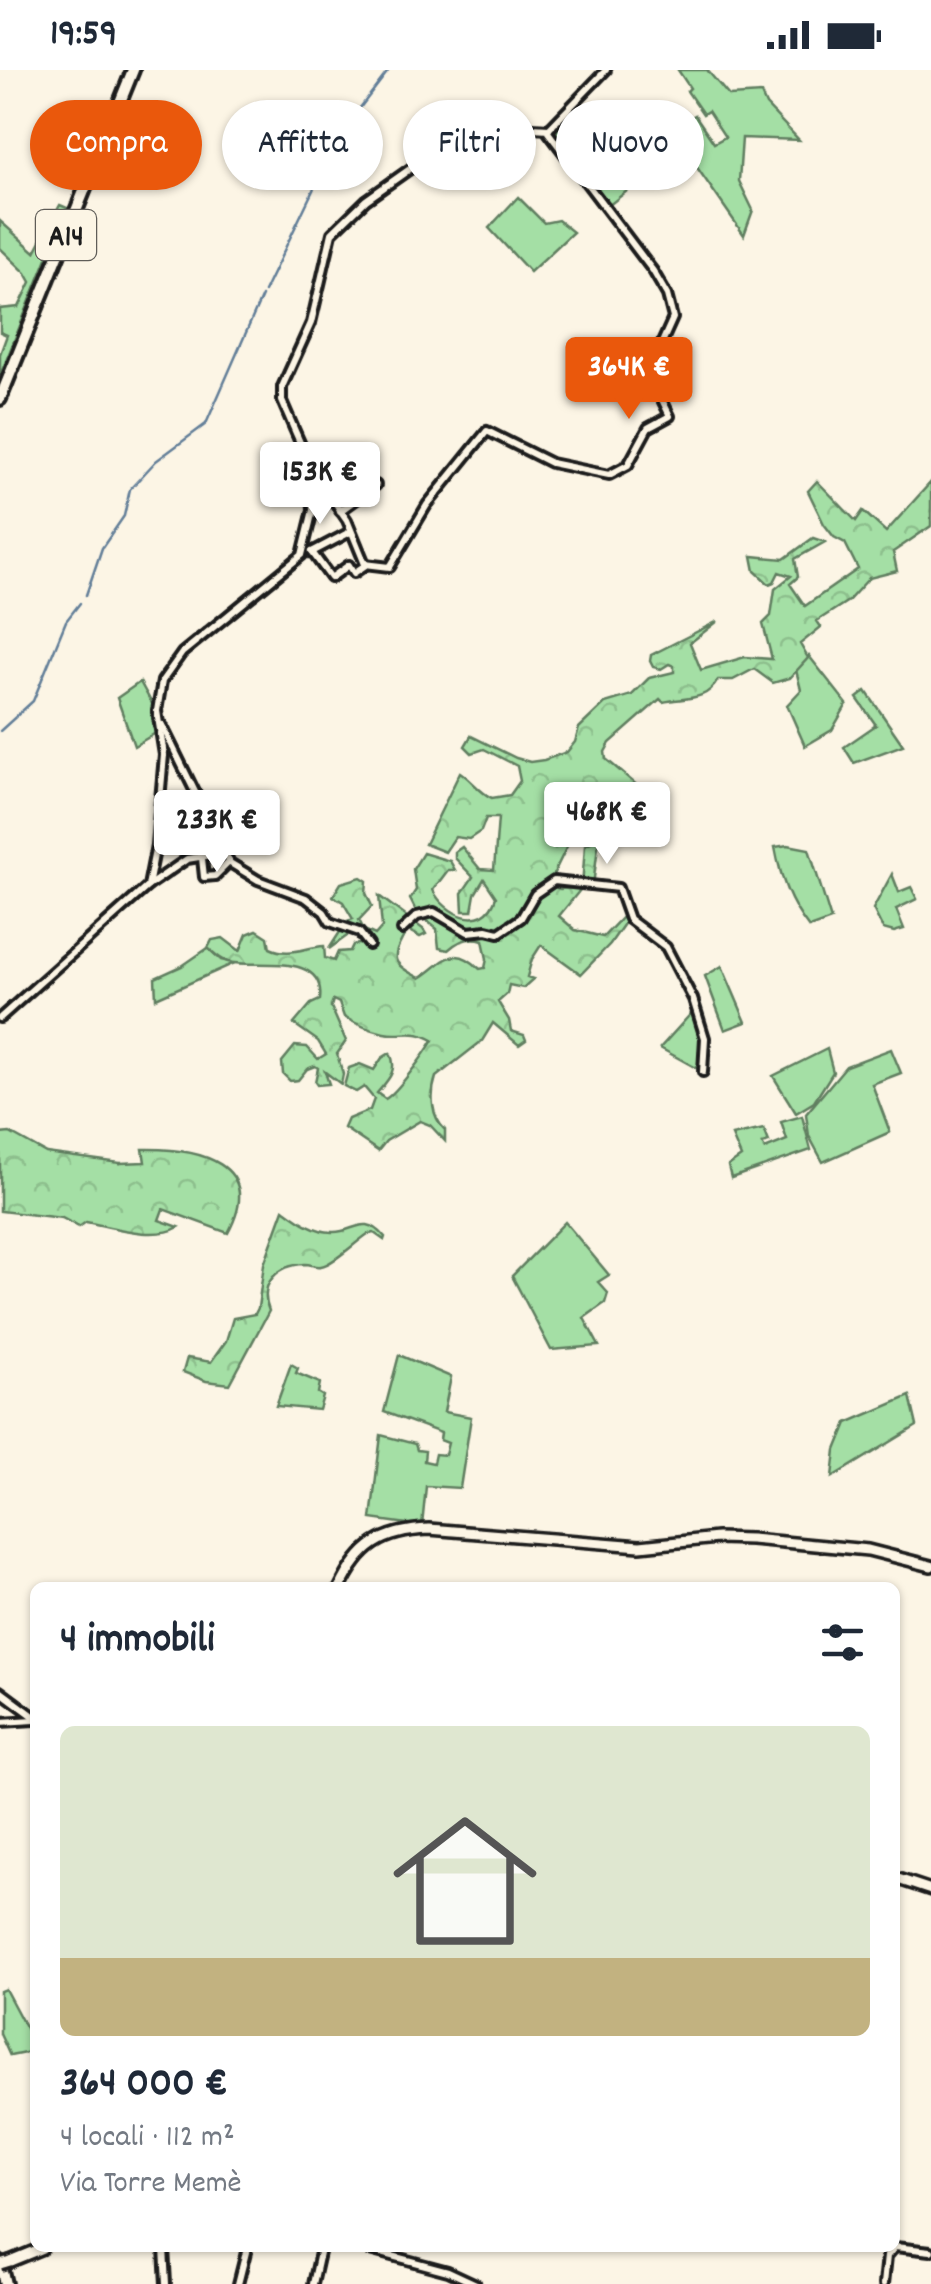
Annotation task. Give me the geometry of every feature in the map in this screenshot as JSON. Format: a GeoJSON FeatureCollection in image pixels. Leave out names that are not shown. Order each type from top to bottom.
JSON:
{"type":"FeatureCollection","features":[{"type":"Feature","properties":{"kind":"highway","name":"A14"},"geometry":{"type":"LineString","coordinates":[[0,384],[129,70]]}},
{"type":"Feature","properties":{"kind":"highway","name":"A14"},"geometry":{"type":"LineString","coordinates":[[0,400],[129,70]]}},
{"type":"Feature","properties":{"kind":"highway"},"geometry":{"type":"LineString","coordinates":[[2,2282],[3,2262]]}},
{"type":"Feature","properties":{"kind":"main road"},"geometry":{"type":"LineString","coordinates":[[343,1582],[351,1565],[374,1543],[411,1530],[640,1546],[694,1540],[750,1540],[868,1550],[931,1566]]}},
{"type":"Feature","properties":{"kind":"main road"},"geometry":{"type":"LineString","coordinates":[[900,1880],[931,1890]]}},
{"type":"Feature","properties":{"kind":"main road"},"geometry":{"type":"LineString","coordinates":[[3,2262],[31,2252]]}},
{"type":"Feature","properties":{"kind":"street"},"geometry":{"type":"LineString","coordinates":[[368,564],[311,468],[282,402],[282,387],[310,323],[332,232],[366,200],[441,145],[490,128],[548,128],[606,70]]}},
{"type":"Feature","properties":{"kind":"street"},"geometry":{"type":"LineString","coordinates":[[312,552],[331,578],[349,565],[354,573],[368,564],[390,567],[427,505],[488,431],[552,463],[609,475],[628,466],[648,428],[670,416],[651,377],[660,362],[660,348],[673,318],[668,296],[548,128]]}},
{"type":"Feature","properties":{"kind":"street"},"geometry":{"type":"LineString","coordinates":[[302,555],[313,510],[311,468]]}},
{"type":"Feature","properties":{"kind":"street"},"geometry":{"type":"LineString","coordinates":[[340,511],[376,485]]}},
{"type":"Feature","properties":{"kind":"street"},"geometry":{"type":"LineString","coordinates":[[148,886],[156,846],[164,754],[158,720],[160,689],[174,662],[302,555],[350,532]]}},
{"type":"Feature","properties":{"kind":"street"},"geometry":{"type":"LineString","coordinates":[[158,720],[229,862],[258,880],[306,898],[330,922],[359,932],[370,945]]}},
{"type":"Feature","properties":{"kind":"street"},"geometry":{"type":"LineString","coordinates":[[206,817],[200,840],[205,878],[215,876],[229,862]]}},
{"type":"Feature","properties":{"kind":"street"},"geometry":{"type":"LineString","coordinates":[[0,1018],[148,886],[178,864],[203,854],[223,853]]}},
{"type":"Feature","properties":{"kind":"street"},"geometry":{"type":"LineString","coordinates":[[402,930],[411,919],[426,912],[446,917],[468,932],[499,933],[521,918],[535,894],[554,881],[612,886],[622,895],[630,919],[660,941],[678,969],[698,1010],[705,1038],[703,1072]]}},
{"type":"Feature","properties":{"kind":"street"},"geometry":{"type":"LineString","coordinates":[[0,1691],[30,1714]]}},
{"type":"Feature","properties":{"kind":"street"},"geometry":{"type":"LineString","coordinates":[[0,1722],[30,1719]]}},
{"type":"Feature","properties":{"kind":"street"},"geometry":{"type":"LineString","coordinates":[[900,2248],[931,2251]]}},
{"type":"Feature","properties":{"kind":"street"},"geometry":{"type":"LineString","coordinates":[[164,2252],[166,2284]]}},
{"type":"Feature","properties":{"kind":"street"},"geometry":{"type":"LineString","coordinates":[[238,2284],[245,2252]]}},
{"type":"Feature","properties":{"kind":"street"},"geometry":{"type":"LineString","coordinates":[[313,2284],[320,2252]]}},
{"type":"Feature","properties":{"kind":"street"},"geometry":{"type":"LineString","coordinates":[[377,2252],[448,2271],[476,2284]]}},
{"type":"Feature","properties":{"kind":"street"},"geometry":{"type":"LineString","coordinates":[[884,2284],[890,2252]]}},
{"type":"Feature","properties":{"kind":"green space"},"geometry":{"type":"Polygon","coordinates":[[[678,70],[707,70],[729,96],[761,94],[766,105],[799,140],[742,138],[739,181],[753,210],[744,235],[704,177],[704,128],[714,143],[725,137],[708,111],[704,113],[704,100],[693,100],[687,91],[690,88],[678,70]]]}},
{"type":"Feature","properties":{"kind":"green space"},"geometry":{"type":"Polygon","coordinates":[[[596,190],[628,190],[608,206],[596,190]]]}},
{"type":"Feature","properties":{"kind":"green space"},"geometry":{"type":"Polygon","coordinates":[[[518,197],[544,223],[558,220],[573,232],[530,272],[489,228],[518,197]]]}},
{"type":"Feature","properties":{"kind":"green space"},"geometry":{"type":"Polygon","coordinates":[[[60,205],[67,208],[0,376],[0,354],[7,335],[0,332],[0,309],[19,307],[31,282],[0,248],[0,221],[35,252],[60,205]]]}},
{"type":"Feature","properties":{"kind":"green space"},"geometry":{"type":"Polygon","coordinates":[[[817,481],[856,521],[863,511],[886,532],[931,482],[931,526],[893,552],[897,571],[869,578],[848,601],[817,621],[821,627],[800,644],[808,658],[790,678],[773,683],[754,669],[733,680],[718,680],[701,695],[663,702],[660,699],[610,743],[606,759],[639,787],[633,793],[621,795],[609,838],[601,835],[602,816],[588,804],[581,807],[574,829],[579,840],[571,838],[553,875],[552,886],[582,887],[585,845],[599,838],[593,886],[580,890],[559,916],[575,930],[603,937],[623,916],[621,896],[628,918],[581,974],[541,945],[527,977],[533,979],[523,988],[509,985],[507,994],[498,1002],[511,1031],[524,1035],[526,1040],[519,1045],[493,1023],[482,1041],[436,1077],[433,1105],[445,1130],[445,1141],[430,1125],[420,1121],[386,1141],[378,1151],[344,1128],[348,1119],[370,1110],[374,1099],[364,1087],[356,1092],[344,1086],[349,1068],[360,1064],[374,1070],[390,1053],[392,1070],[377,1093],[385,1099],[433,1040],[419,1034],[391,1034],[364,1026],[344,1017],[339,1003],[333,1000],[331,1007],[346,1041],[337,1054],[343,1074],[341,1084],[325,1072],[329,1084],[317,1085],[315,1066],[298,1080],[290,1081],[283,1074],[282,1062],[295,1046],[307,1047],[318,1059],[326,1054],[318,1041],[294,1024],[311,1004],[320,1000],[319,984],[301,968],[225,961],[208,948],[212,940],[223,938],[240,951],[247,934],[257,930],[268,937],[270,948],[277,951],[324,946],[325,958],[334,961],[338,952],[365,943],[360,935],[348,930],[347,936],[329,949],[340,932],[339,924],[353,919],[343,902],[333,896],[341,883],[361,877],[367,881],[366,893],[372,906],[359,920],[364,930],[375,935],[382,927],[379,896],[426,934],[420,937],[407,930],[396,953],[402,968],[420,978],[455,956],[485,968],[483,940],[464,940],[448,950],[439,948],[437,929],[417,913],[410,899],[416,890],[413,869],[423,853],[450,861],[455,870],[448,870],[433,890],[455,913],[483,915],[496,897],[484,879],[475,894],[472,911],[463,911],[462,893],[473,877],[455,858],[455,852],[462,847],[480,869],[494,870],[498,818],[486,818],[481,831],[469,839],[455,837],[445,852],[425,844],[460,772],[492,798],[510,795],[520,781],[517,766],[484,749],[472,753],[465,746],[471,736],[530,762],[567,752],[579,728],[605,703],[632,695],[649,678],[674,672],[674,666],[669,664],[661,669],[653,667],[651,655],[718,621],[690,643],[701,670],[745,657],[772,659],[763,624],[771,616],[775,589],[791,576],[779,572],[769,584],[755,571],[752,556],[784,559],[813,538],[825,542],[795,559],[798,577],[790,584],[805,606],[858,569],[845,543],[824,524],[808,491],[817,481]]]}},
{"type":"Feature","properties":{"kind":"green space"},"geometry":{"type":"Polygon","coordinates":[[[809,656],[847,704],[832,730],[805,746],[787,705],[801,690],[796,670],[809,656]]]}},
{"type":"Feature","properties":{"kind":"green space"},"geometry":{"type":"Polygon","coordinates":[[[140,682],[156,711],[159,731],[134,746],[117,698],[140,682]]]}},
{"type":"Feature","properties":{"kind":"green space"},"geometry":{"type":"Polygon","coordinates":[[[866,691],[903,745],[854,763],[844,747],[876,725],[857,698],[866,691]]]}},
{"type":"Feature","properties":{"kind":"green space"},"geometry":{"type":"Polygon","coordinates":[[[775,847],[809,849],[831,920],[809,928],[796,909],[783,880],[775,847]]]}},
{"type":"Feature","properties":{"kind":"green space"},"geometry":{"type":"Polygon","coordinates":[[[892,874],[899,892],[911,887],[917,899],[896,909],[904,929],[894,932],[883,929],[873,909],[892,874]]]}},
{"type":"Feature","properties":{"kind":"green space"},"geometry":{"type":"Polygon","coordinates":[[[208,948],[221,960],[235,963],[156,998],[155,978],[208,948]]]}},
{"type":"Feature","properties":{"kind":"green space"},"geometry":{"type":"Polygon","coordinates":[[[722,966],[746,1022],[725,1030],[705,976],[722,966]]]}},
{"type":"Feature","properties":{"kind":"green space"},"geometry":{"type":"Polygon","coordinates":[[[696,1008],[705,1042],[700,1070],[660,1048],[696,1008]]]}},
{"type":"Feature","properties":{"kind":"green space"},"geometry":{"type":"Polygon","coordinates":[[[827,1049],[833,1072],[814,1102],[796,1113],[773,1076],[827,1049]]]}},
{"type":"Feature","properties":{"kind":"green space"},"geometry":{"type":"Polygon","coordinates":[[[891,1049],[901,1073],[872,1084],[890,1132],[823,1162],[809,1136],[806,1114],[846,1066],[891,1049]]]}},
{"type":"Feature","properties":{"kind":"green space"},"geometry":{"type":"Polygon","coordinates":[[[802,1116],[811,1150],[731,1178],[728,1166],[741,1157],[732,1136],[764,1129],[769,1142],[762,1144],[765,1149],[787,1140],[781,1122],[802,1116]]]}},
{"type":"Feature","properties":{"kind":"green space"},"geometry":{"type":"Polygon","coordinates":[[[10,1133],[46,1153],[120,1163],[145,1162],[143,1149],[204,1157],[232,1175],[238,1190],[238,1209],[228,1233],[163,1209],[159,1220],[179,1227],[146,1233],[86,1222],[79,1227],[62,1218],[0,1211],[0,1134],[10,1133]]]}},
{"type":"Feature","properties":{"kind":"green space"},"geometry":{"type":"Polygon","coordinates":[[[284,1209],[327,1232],[366,1225],[385,1237],[384,1240],[374,1233],[368,1234],[326,1265],[295,1265],[273,1277],[266,1292],[269,1311],[230,1384],[206,1381],[183,1372],[187,1358],[211,1362],[226,1341],[233,1318],[255,1314],[264,1264],[284,1209]]]}},
{"type":"Feature","properties":{"kind":"green space"},"geometry":{"type":"Polygon","coordinates":[[[565,1222],[609,1275],[598,1282],[608,1293],[605,1303],[584,1318],[599,1346],[551,1350],[512,1276],[565,1222]]]}},
{"type":"Feature","properties":{"kind":"green space"},"geometry":{"type":"Polygon","coordinates":[[[399,1355],[451,1377],[444,1412],[471,1417],[460,1488],[426,1486],[422,1526],[371,1519],[381,1435],[415,1444],[417,1450],[425,1451],[424,1461],[433,1463],[435,1454],[445,1455],[448,1443],[440,1440],[441,1433],[384,1412],[399,1355]]]}},
{"type":"Feature","properties":{"kind":"green space"},"geometry":{"type":"Polygon","coordinates":[[[291,1364],[298,1368],[296,1373],[320,1383],[318,1393],[323,1396],[319,1410],[276,1406],[291,1364]]]}},
{"type":"Feature","properties":{"kind":"green space"},"geometry":{"type":"Polygon","coordinates":[[[910,1396],[917,1426],[833,1477],[836,1450],[847,1423],[910,1396]]]}},
{"type":"Feature","properties":{"kind":"green space"},"geometry":{"type":"Polygon","coordinates":[[[5,1989],[30,2036],[30,2052],[10,2056],[0,2034],[0,1991],[5,1989]]]}},
{"type":"Feature","properties":{"kind":"waterway"},"geometry":{"type":"LineString","coordinates":[[264,292],[340,134],[389,70]]}},
{"type":"Feature","properties":{"kind":"waterway"},"geometry":{"type":"LineString","coordinates":[[86,595],[102,548],[124,516],[130,489],[156,461],[206,424],[262,296]]}},
{"type":"Feature","properties":{"kind":"waterway"},"geometry":{"type":"LineString","coordinates":[[0,731],[33,701],[66,621],[80,603]]}}]}
